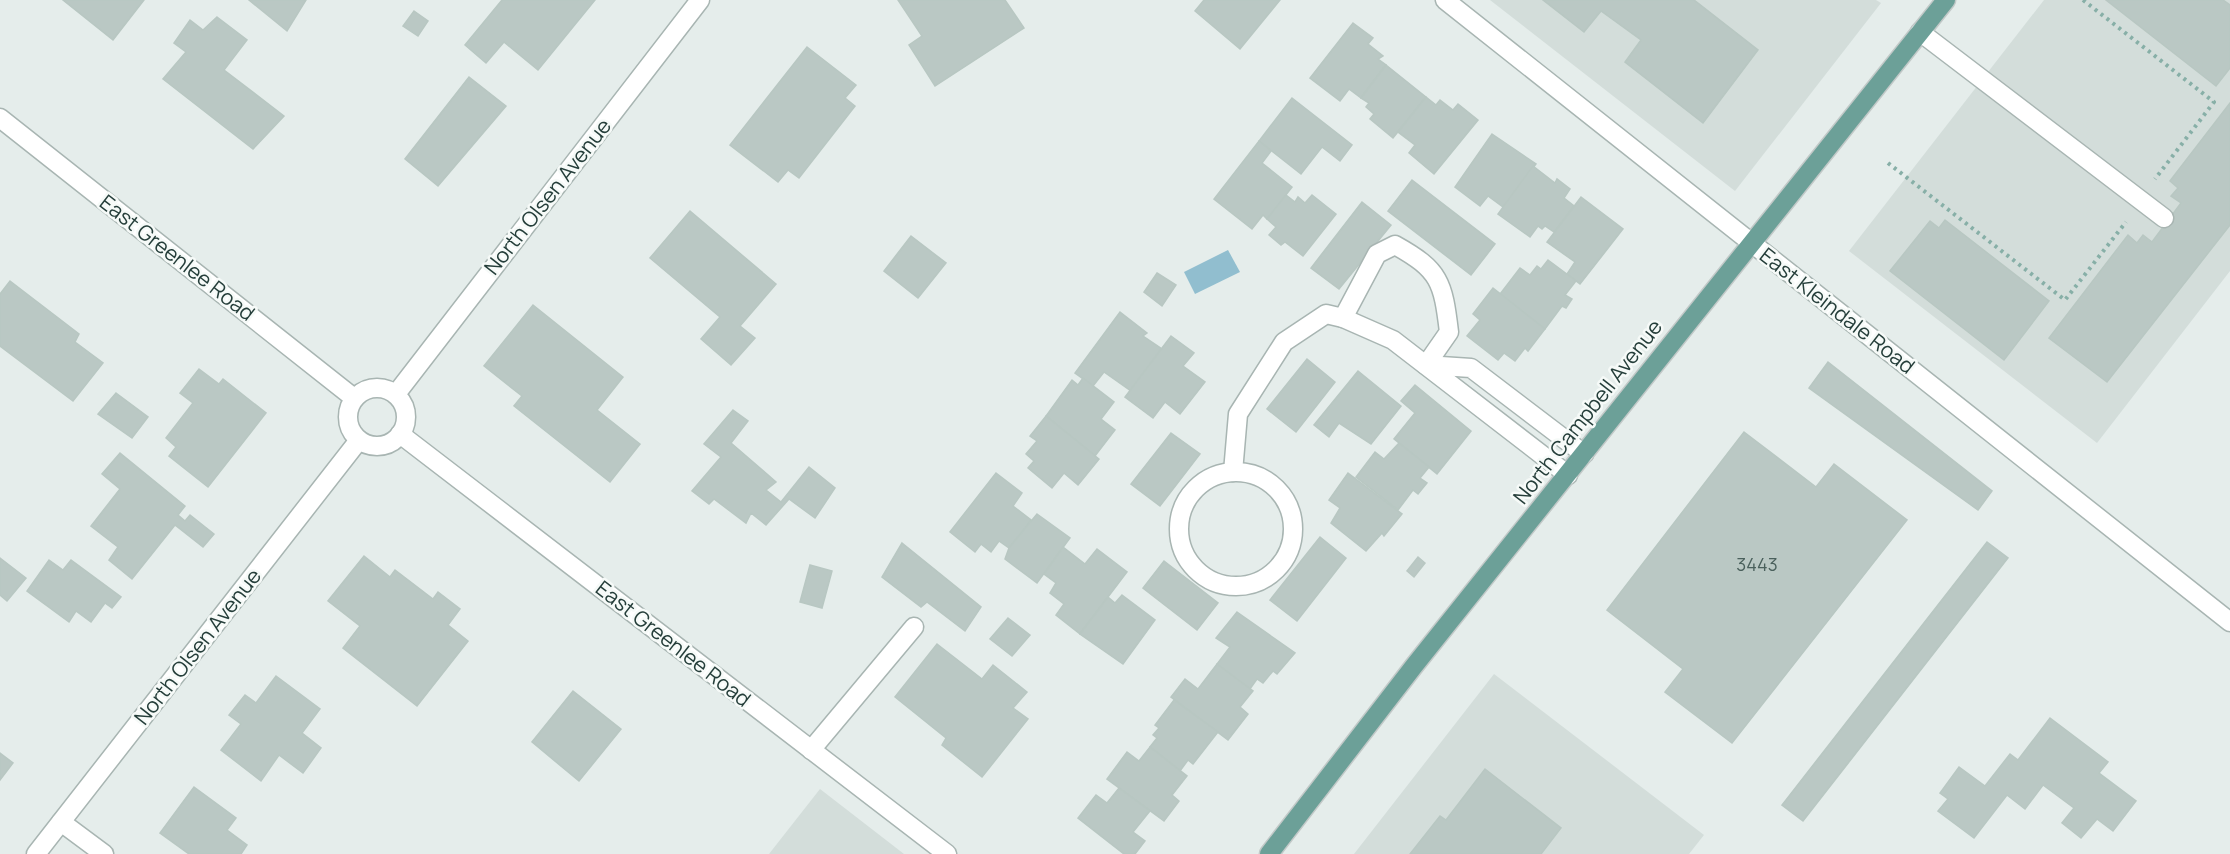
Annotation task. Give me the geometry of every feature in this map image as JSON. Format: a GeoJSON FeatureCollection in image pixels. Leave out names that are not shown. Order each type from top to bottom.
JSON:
{"type":"FeatureCollection","features":[{"type":"Feature","properties":{"kind":"main road","name":"North Campbell Avenue"},"geometry":{"type":"LineString","coordinates":[[1269,854],[1413,666],[1568,475],[1750,242],[1946,0]]}},
{"type":"Feature","properties":{"kind":"street","name":"North Olsen Avenue"},"geometry":{"type":"LineString","coordinates":[[396,394],[700,0]]}},
{"type":"Feature","properties":{"kind":"street","name":"East Kleindale Road"},"geometry":{"type":"LineString","coordinates":[[1445,0],[2230,622]]}},
{"type":"Feature","properties":{"kind":"street"},"geometry":{"type":"LineString","coordinates":[[1920,32],[2164,218]]}},
{"type":"Feature","properties":{"kind":"street","name":"East Greenlee Road"},"geometry":{"type":"LineString","coordinates":[[0,118],[354,398]]}},
{"type":"Feature","properties":{"kind":"street"},"geometry":{"type":"LineString","coordinates":[[1343,318],[1377,254],[1395,245],[1424,261],[1443,286],[1449,332],[1426,365]]}},
{"type":"Feature","properties":{"kind":"street"},"geometry":{"type":"LineString","coordinates":[[1233,472],[1238,414],[1284,342],[1326,314],[1343,318],[1393,340],[1568,475]]}},
{"type":"Feature","properties":{"kind":"street"},"geometry":{"type":"LineString","coordinates":[[1426,365],[1471,368],[1584,454]]}},
{"type":"Feature","properties":{"kind":"street"},"geometry":{"type":"LineString","coordinates":[[369,388],[388,389],[396,394],[406,417],[400,434],[385,444],[368,444],[359,440],[349,425],[349,406],[354,398],[369,388]]}},
{"type":"Feature","properties":{"kind":"street","name":"East Greenlee Road"},"geometry":{"type":"LineString","coordinates":[[400,434],[946,854]]}},
{"type":"Feature","properties":{"kind":"street","name":"North Olsen Avenue"},"geometry":{"type":"LineString","coordinates":[[36,854],[359,440]]}},
{"type":"Feature","properties":{"kind":"street"},"geometry":{"type":"LineString","coordinates":[[1233,472],[1251,474],[1268,481],[1281,493],[1290,509],[1294,527],[1292,545],[1284,562],[1272,575],[1256,583],[1238,587],[1218,584],[1200,574],[1187,560],[1180,541],[1179,521],[1185,503],[1197,487],[1214,476],[1233,472]]}},
{"type":"Feature","properties":{"kind":"street"},"geometry":{"type":"LineString","coordinates":[[811,750],[914,627]]}},
{"type":"Feature","properties":{"kind":"street"},"geometry":{"type":"LineString","coordinates":[[62,822],[104,854]]}},
{"type":"Feature","properties":{"kind":"path"},"geometry":{"type":"LineString","coordinates":[[2083,0],[2214,102],[2152,182]]}},
{"type":"Feature","properties":{"kind":"path"},"geometry":{"type":"LineString","coordinates":[[1888,163],[2065,300],[2126,222]]}},
{"type":"Feature","properties":{"kind":"shaded area"},"geometry":{"type":"Polygon","coordinates":[[[1490,0],[1876,0],[1881,3],[1735,191],[1490,0]]]}},
{"type":"Feature","properties":{"kind":"shaded area"},"geometry":{"type":"Polygon","coordinates":[[[2044,0],[2230,0],[2230,271],[2097,443],[1849,251],[2044,0]]]}},
{"type":"Feature","properties":{"kind":"shaded area"},"geometry":{"type":"Polygon","coordinates":[[[1494,674],[1704,835],[1689,854],[1354,854],[1494,674]]]}},
{"type":"Feature","properties":{"kind":"shaded area"},"geometry":{"type":"Polygon","coordinates":[[[820,789],[904,854],[769,854],[820,789]]]}},
{"type":"Feature","properties":{"kind":"water"},"geometry":{"type":"Polygon","coordinates":[[[1228,250],[1240,272],[1195,294],[1184,272],[1228,250]]]}},
{"type":"Feature","properties":{"kind":"building"},"geometry":{"type":"Polygon","coordinates":[[[63,0],[144,0],[113,40],[63,0]]]}},
{"type":"Feature","properties":{"kind":"building"},"geometry":{"type":"Polygon","coordinates":[[[249,0],[306,0],[287,31],[249,0]]]}},
{"type":"Feature","properties":{"kind":"building"},"geometry":{"type":"Polygon","coordinates":[[[502,0],[595,0],[538,70],[504,42],[486,63],[465,45],[502,0]]]}},
{"type":"Feature","properties":{"kind":"building"},"geometry":{"type":"Polygon","coordinates":[[[898,0],[1005,0],[1024,28],[935,86],[909,45],[922,36],[898,0]]]}},
{"type":"Feature","properties":{"kind":"building"},"geometry":{"type":"Polygon","coordinates":[[[1204,0],[1280,0],[1240,49],[1195,11],[1204,0]]]}},
{"type":"Feature","properties":{"kind":"building"},"geometry":{"type":"Polygon","coordinates":[[[1543,0],[1694,0],[1758,50],[1703,123],[1625,62],[1641,40],[1601,11],[1584,32],[1543,0]]]}},
{"type":"Feature","properties":{"kind":"building"},"geometry":{"type":"Polygon","coordinates":[[[2106,0],[2223,0],[2230,5],[2230,68],[2216,86],[2106,0]]]}},
{"type":"Feature","properties":{"kind":"building"},"geometry":{"type":"Polygon","coordinates":[[[414,11],[428,21],[418,36],[403,26],[414,11]]]}},
{"type":"Feature","properties":{"kind":"building"},"geometry":{"type":"Polygon","coordinates":[[[217,17],[247,40],[224,70],[284,116],[253,149],[163,79],[186,52],[174,43],[190,20],[203,30],[217,17]]]}},
{"type":"Feature","properties":{"kind":"building"},"geometry":{"type":"Polygon","coordinates":[[[1353,23],[1373,38],[1368,44],[1383,56],[1378,59],[1386,65],[1361,98],[1349,89],[1340,101],[1310,78],[1353,23]]]}},
{"type":"Feature","properties":{"kind":"building"},"geometry":{"type":"Polygon","coordinates":[[[807,47],[856,85],[845,98],[855,106],[799,178],[788,170],[778,182],[730,145],[807,47]]]}},
{"type":"Feature","properties":{"kind":"building"},"geometry":{"type":"Polygon","coordinates":[[[1386,65],[1426,97],[1393,138],[1370,119],[1374,114],[1366,107],[1369,103],[1361,98],[1386,65]]]}},
{"type":"Feature","properties":{"kind":"building"},"geometry":{"type":"Polygon","coordinates":[[[469,77],[506,106],[438,186],[405,159],[469,77]]]}},
{"type":"Feature","properties":{"kind":"building"},"geometry":{"type":"Polygon","coordinates":[[[1426,97],[1436,105],[1440,100],[1453,110],[1458,104],[1478,120],[1434,174],[1409,153],[1415,145],[1398,132],[1426,97]]]}},
{"type":"Feature","properties":{"kind":"building"},"geometry":{"type":"Polygon","coordinates":[[[1292,98],[1352,145],[1340,161],[1322,147],[1301,174],[1259,141],[1292,98]]]}},
{"type":"Feature","properties":{"kind":"building"},"geometry":{"type":"Polygon","coordinates":[[[2230,103],[2230,225],[2107,382],[2049,338],[2128,235],[2137,243],[2143,235],[2152,242],[2181,203],[2171,196],[2178,188],[2170,181],[2230,103]]]}},
{"type":"Feature","properties":{"kind":"building"},"geometry":{"type":"Polygon","coordinates":[[[1492,134],[1536,164],[1503,207],[1488,196],[1480,206],[1455,187],[1492,134]]]}},
{"type":"Feature","properties":{"kind":"building"},"geometry":{"type":"Polygon","coordinates":[[[1259,141],[1271,151],[1262,163],[1292,187],[1267,219],[1263,215],[1252,229],[1214,199],[1259,141]]]}},
{"type":"Feature","properties":{"kind":"building"},"geometry":{"type":"Polygon","coordinates":[[[1533,166],[1555,183],[1557,179],[1570,189],[1564,198],[1574,206],[1554,232],[1545,226],[1542,229],[1538,226],[1530,237],[1498,214],[1533,166]]]}},
{"type":"Feature","properties":{"kind":"building"},"geometry":{"type":"Polygon","coordinates":[[[1412,180],[1495,244],[1471,275],[1388,211],[1412,180]]]}},
{"type":"Feature","properties":{"kind":"building"},"geometry":{"type":"Polygon","coordinates":[[[1286,195],[1295,202],[1298,197],[1305,203],[1312,195],[1336,214],[1303,256],[1285,242],[1281,245],[1269,235],[1276,227],[1267,219],[1286,195]]]}},
{"type":"Feature","properties":{"kind":"building"},"geometry":{"type":"Polygon","coordinates":[[[1581,197],[1623,229],[1580,284],[1567,274],[1575,262],[1547,242],[1581,197]]]}},
{"type":"Feature","properties":{"kind":"building"},"geometry":{"type":"Polygon","coordinates":[[[1362,202],[1391,225],[1339,289],[1311,268],[1362,202]]]}},
{"type":"Feature","properties":{"kind":"building"},"geometry":{"type":"Polygon","coordinates":[[[690,211],[776,284],[740,326],[755,338],[731,365],[701,339],[720,317],[650,258],[690,211]]]}},
{"type":"Feature","properties":{"kind":"building"},"geometry":{"type":"Polygon","coordinates":[[[1945,220],[2049,301],[2004,360],[1890,271],[1930,221],[1939,228],[1945,220]]]}},
{"type":"Feature","properties":{"kind":"building"},"geometry":{"type":"Polygon","coordinates":[[[911,236],[946,263],[918,298],[884,271],[911,236]]]}},
{"type":"Feature","properties":{"kind":"building"},"geometry":{"type":"Polygon","coordinates":[[[1548,260],[1576,281],[1565,295],[1572,299],[1566,308],[1562,306],[1545,329],[1500,294],[1520,268],[1530,275],[1537,266],[1541,269],[1548,260]]]}},
{"type":"Feature","properties":{"kind":"building"},"geometry":{"type":"Polygon","coordinates":[[[1157,273],[1176,285],[1162,306],[1144,292],[1157,273]]]}},
{"type":"Feature","properties":{"kind":"building"},"geometry":{"type":"Polygon","coordinates":[[[10,281],[79,334],[75,342],[103,363],[73,401],[0,346],[0,294],[10,281]]]}},
{"type":"Feature","properties":{"kind":"building"},"geometry":{"type":"Polygon","coordinates":[[[1493,288],[1545,329],[1528,351],[1525,348],[1515,361],[1504,353],[1498,360],[1467,336],[1480,320],[1473,314],[1493,288]]]}},
{"type":"Feature","properties":{"kind":"building"},"geometry":{"type":"Polygon","coordinates":[[[533,305],[623,377],[597,410],[640,444],[610,482],[514,406],[522,396],[484,366],[533,305]]]}},
{"type":"Feature","properties":{"kind":"building"},"geometry":{"type":"Polygon","coordinates":[[[1120,312],[1147,333],[1143,336],[1162,349],[1131,391],[1104,372],[1093,386],[1075,373],[1120,312]]]}},
{"type":"Feature","properties":{"kind":"building"},"geometry":{"type":"Polygon","coordinates":[[[1171,336],[1194,353],[1183,366],[1205,382],[1180,414],[1165,402],[1153,418],[1125,397],[1171,336]]]}},
{"type":"Feature","properties":{"kind":"building"},"geometry":{"type":"Polygon","coordinates":[[[1307,359],[1335,382],[1296,432],[1267,409],[1307,359]]]}},
{"type":"Feature","properties":{"kind":"building"},"geometry":{"type":"Polygon","coordinates":[[[1828,362],[1992,491],[1978,510],[1809,388],[1828,362]]]}},
{"type":"Feature","properties":{"kind":"building"},"geometry":{"type":"Polygon","coordinates":[[[199,369],[219,384],[223,379],[266,413],[208,487],[169,456],[176,447],[166,438],[193,403],[180,393],[199,369]]]}},
{"type":"Feature","properties":{"kind":"building"},"geometry":{"type":"Polygon","coordinates":[[[1358,371],[1401,406],[1371,444],[1339,423],[1329,437],[1314,425],[1358,371]]]}},
{"type":"Feature","properties":{"kind":"building"},"geometry":{"type":"Polygon","coordinates":[[[1083,378],[1114,402],[1101,419],[1115,430],[1095,456],[1046,416],[1072,380],[1078,385],[1083,378]]]}},
{"type":"Feature","properties":{"kind":"building"},"geometry":{"type":"Polygon","coordinates":[[[1415,385],[1471,431],[1437,474],[1394,439],[1415,413],[1401,401],[1415,385]]]}},
{"type":"Feature","properties":{"kind":"building"},"geometry":{"type":"Polygon","coordinates":[[[116,393],[148,417],[132,438],[98,414],[116,393]]]}},
{"type":"Feature","properties":{"kind":"building"},"geometry":{"type":"Polygon","coordinates":[[[733,410],[748,421],[731,443],[776,482],[766,490],[781,502],[809,467],[835,488],[815,518],[789,499],[766,525],[751,513],[746,523],[714,499],[709,504],[692,491],[721,457],[704,444],[733,410]]]}},
{"type":"Feature","properties":{"kind":"building"},"geometry":{"type":"Polygon","coordinates":[[[1046,416],[1099,459],[1078,485],[1064,473],[1052,488],[1028,468],[1034,461],[1026,454],[1037,441],[1030,436],[1046,416]]]}},
{"type":"Feature","properties":{"kind":"building"},"geometry":{"type":"Polygon","coordinates":[[[1744,432],[1816,487],[1834,464],[1907,520],[1732,743],[1665,692],[1683,669],[1607,610],[1744,432]]]}},
{"type":"Feature","properties":{"kind":"building"},"geometry":{"type":"Polygon","coordinates":[[[1171,433],[1200,454],[1160,506],[1131,484],[1171,433]]]}},
{"type":"Feature","properties":{"kind":"building"},"geometry":{"type":"Polygon","coordinates":[[[1399,443],[1429,467],[1420,478],[1427,483],[1418,494],[1413,490],[1398,510],[1356,477],[1375,452],[1384,459],[1399,443]]]}},
{"type":"Feature","properties":{"kind":"building"},"geometry":{"type":"Polygon","coordinates":[[[120,453],[185,506],[178,515],[185,521],[190,515],[214,534],[203,547],[175,525],[132,579],[109,560],[118,547],[91,526],[120,489],[102,474],[120,453]]]}},
{"type":"Feature","properties":{"kind":"building"},"geometry":{"type":"Polygon","coordinates":[[[996,473],[1022,493],[1013,506],[1031,520],[1009,548],[999,541],[991,552],[981,544],[975,552],[950,532],[996,473]]]}},
{"type":"Feature","properties":{"kind":"building"},"geometry":{"type":"Polygon","coordinates":[[[1348,473],[1402,514],[1384,536],[1382,533],[1366,551],[1331,523],[1340,508],[1329,500],[1348,473]]]}},
{"type":"Feature","properties":{"kind":"building"},"geometry":{"type":"Polygon","coordinates":[[[1037,514],[1070,538],[1037,583],[1005,559],[1009,548],[1037,514]]]}},
{"type":"Feature","properties":{"kind":"building"},"geometry":{"type":"Polygon","coordinates":[[[1320,537],[1346,558],[1297,621],[1270,600],[1320,537]]]}},
{"type":"Feature","properties":{"kind":"building"},"geometry":{"type":"Polygon","coordinates":[[[1987,542],[2008,558],[1803,821],[1782,805],[1987,542]]]}},
{"type":"Feature","properties":{"kind":"building"},"geometry":{"type":"Polygon","coordinates":[[[902,543],[981,607],[965,631],[927,602],[921,607],[882,577],[902,543]]]}},
{"type":"Feature","properties":{"kind":"building"},"geometry":{"type":"Polygon","coordinates":[[[1063,547],[1085,564],[1097,549],[1127,572],[1080,634],[1056,615],[1064,604],[1050,593],[1056,583],[1044,574],[1063,547]]]}},
{"type":"Feature","properties":{"kind":"building"},"geometry":{"type":"Polygon","coordinates":[[[364,556],[390,577],[395,570],[433,599],[438,592],[460,609],[448,625],[468,641],[417,706],[343,648],[360,626],[328,601],[364,556]]]}},
{"type":"Feature","properties":{"kind":"building"},"geometry":{"type":"Polygon","coordinates":[[[1418,557],[1425,563],[1414,577],[1407,571],[1418,557]]]}},
{"type":"Feature","properties":{"kind":"building"},"geometry":{"type":"Polygon","coordinates":[[[0,558],[26,578],[7,601],[0,595],[0,558]]]}},
{"type":"Feature","properties":{"kind":"building"},"geometry":{"type":"Polygon","coordinates":[[[49,560],[63,570],[71,560],[121,597],[112,608],[105,603],[91,622],[76,611],[69,622],[27,591],[49,560]]]}},
{"type":"Feature","properties":{"kind":"building"},"geometry":{"type":"Polygon","coordinates":[[[1164,561],[1218,603],[1197,630],[1143,588],[1164,561]]]}},
{"type":"Feature","properties":{"kind":"building"},"geometry":{"type":"Polygon","coordinates":[[[810,565],[832,571],[822,608],[800,602],[810,565]]]}},
{"type":"Feature","properties":{"kind":"building"},"geometry":{"type":"Polygon","coordinates":[[[1122,595],[1155,620],[1123,664],[1080,634],[1108,597],[1115,603],[1122,595]]]}},
{"type":"Feature","properties":{"kind":"building"},"geometry":{"type":"Polygon","coordinates":[[[1237,612],[1295,653],[1277,674],[1273,671],[1263,683],[1257,679],[1250,689],[1217,664],[1230,647],[1216,638],[1237,612]]]}},
{"type":"Feature","properties":{"kind":"building"},"geometry":{"type":"Polygon","coordinates":[[[1008,618],[1030,635],[1012,656],[990,639],[1008,618]]]}},
{"type":"Feature","properties":{"kind":"building"},"geometry":{"type":"Polygon","coordinates":[[[937,644],[982,679],[993,665],[1027,692],[1013,708],[1028,719],[982,777],[942,745],[946,738],[895,697],[937,644]]]}},
{"type":"Feature","properties":{"kind":"building"},"geometry":{"type":"Polygon","coordinates":[[[1217,664],[1253,691],[1240,707],[1248,714],[1228,740],[1171,697],[1185,679],[1198,689],[1217,664]]]}},
{"type":"Feature","properties":{"kind":"building"},"geometry":{"type":"Polygon","coordinates":[[[276,676],[320,709],[302,733],[321,748],[303,773],[279,755],[261,781],[221,750],[241,724],[229,715],[245,695],[256,703],[276,676]]]}},
{"type":"Feature","properties":{"kind":"building"},"geometry":{"type":"Polygon","coordinates":[[[573,691],[621,729],[579,781],[532,742],[573,691]]]}},
{"type":"Feature","properties":{"kind":"building"},"geometry":{"type":"Polygon","coordinates":[[[1174,700],[1218,732],[1193,764],[1188,760],[1180,771],[1150,747],[1157,738],[1153,735],[1159,728],[1155,725],[1174,700]]]}},
{"type":"Feature","properties":{"kind":"building"},"geometry":{"type":"Polygon","coordinates":[[[2050,718],[2108,762],[2099,773],[2136,801],[2113,831],[2097,819],[2081,838],[2062,823],[2074,808],[2043,785],[2025,809],[2007,795],[1974,838],[1938,811],[1948,799],[1940,793],[1959,767],[1985,786],[2010,754],[2018,760],[2050,718]]]}},
{"type":"Feature","properties":{"kind":"building"},"geometry":{"type":"Polygon","coordinates":[[[1150,747],[1187,776],[1172,795],[1179,801],[1164,821],[1107,779],[1127,752],[1139,761],[1150,747]]]}},
{"type":"Feature","properties":{"kind":"building"},"geometry":{"type":"Polygon","coordinates":[[[0,753],[13,763],[0,780],[0,753]]]}},
{"type":"Feature","properties":{"kind":"building"},"geometry":{"type":"Polygon","coordinates":[[[1485,769],[1561,828],[1541,854],[1410,854],[1440,816],[1446,820],[1485,769]]]}},
{"type":"Feature","properties":{"kind":"building"},"geometry":{"type":"Polygon","coordinates":[[[194,787],[236,818],[227,830],[247,845],[241,854],[189,854],[160,833],[194,787]]]}},
{"type":"Feature","properties":{"kind":"building"},"geometry":{"type":"Polygon","coordinates":[[[1119,788],[1150,811],[1133,832],[1145,841],[1135,854],[1124,854],[1078,818],[1096,795],[1107,803],[1119,788]]]}}]}
